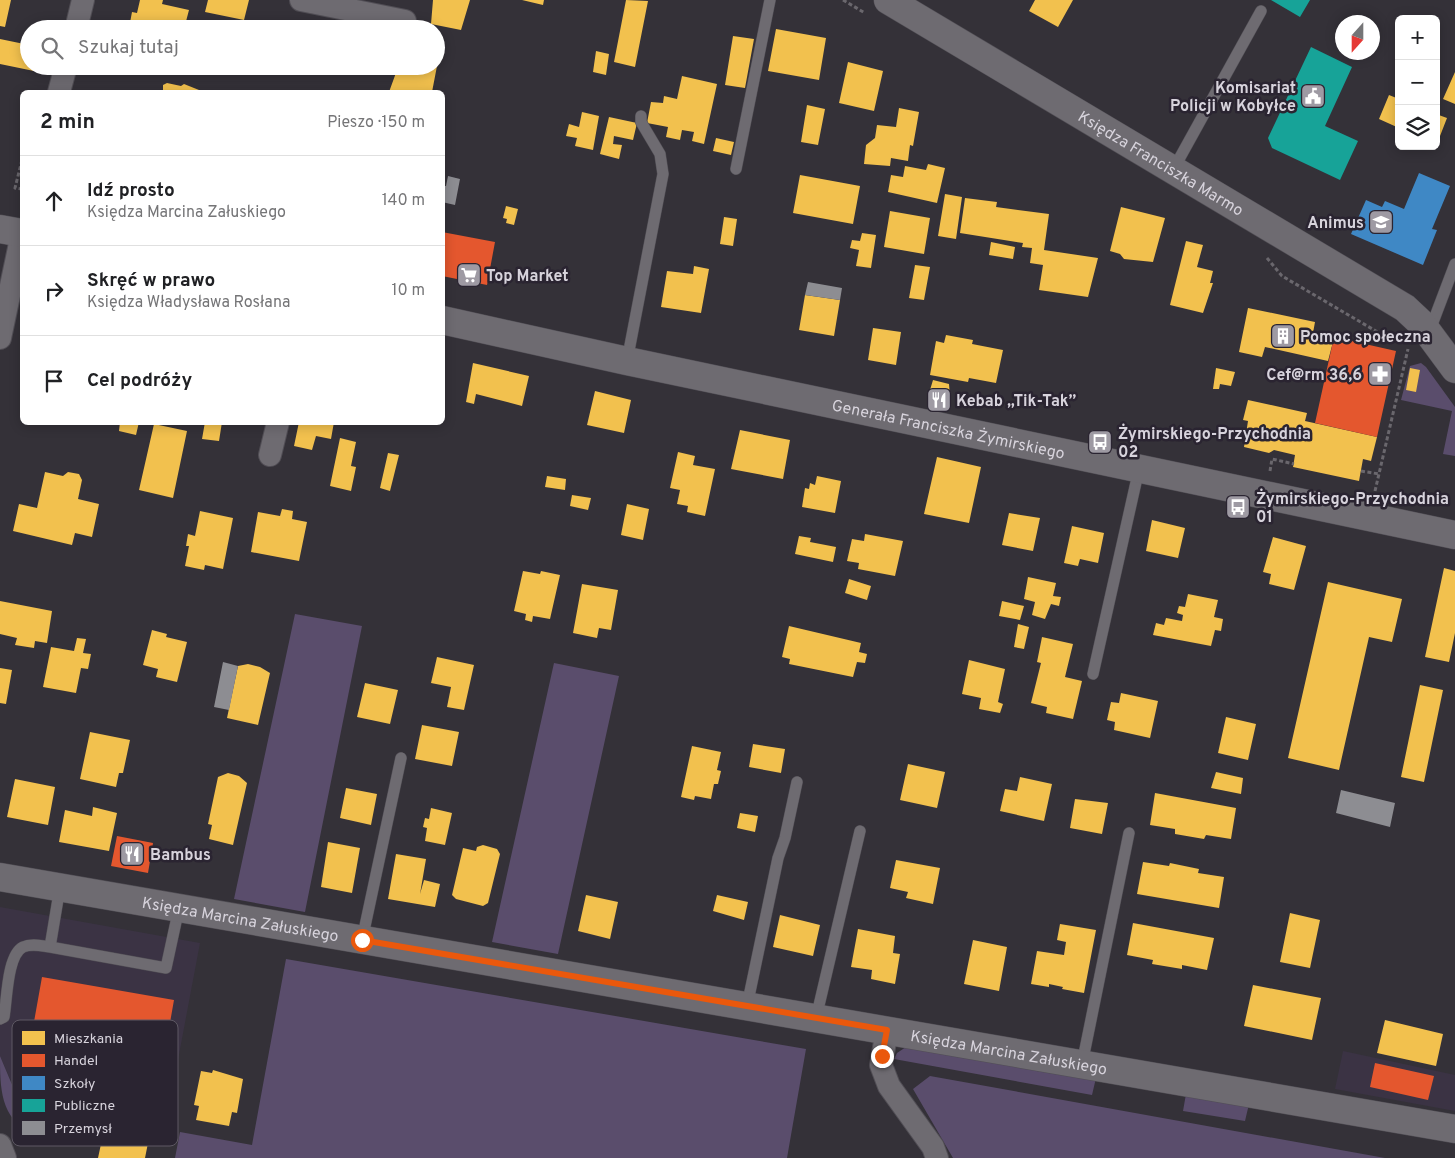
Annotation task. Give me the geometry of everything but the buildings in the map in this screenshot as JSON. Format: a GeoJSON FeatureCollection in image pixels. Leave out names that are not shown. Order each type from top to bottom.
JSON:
{"type":"FeatureCollection","features":[{"type":"Feature","properties":{"kind":"street"},"geometry":{"type":"LineString","coordinates":[[78,20],[83,0]]}},
{"type":"Feature","properties":{"kind":"street"},"geometry":{"type":"LineString","coordinates":[[301,0],[401,20]]}},
{"type":"Feature","properties":{"kind":"street","name":"Księdza Franciszka Marmo"},"geometry":{"type":"LineString","coordinates":[[888,0],[1404,308],[1420,337],[1455,369]]}},
{"type":"Feature","properties":{"kind":"street"},"geometry":{"type":"LineString","coordinates":[[60,90],[64,75]]}},
{"type":"Feature","properties":{"kind":"street"},"geometry":{"type":"LineString","coordinates":[[0,229],[20,234]]}},
{"type":"Feature","properties":{"kind":"street"},"geometry":{"type":"LineString","coordinates":[[0,338],[20,243]]}},
{"type":"Feature","properties":{"kind":"street","name":"Generała Franciszka Żymirskiego"},"geometry":{"type":"LineString","coordinates":[[445,321],[627,361],[1455,535]]}},
{"type":"Feature","properties":{"kind":"street"},"geometry":{"type":"LineString","coordinates":[[270,455],[277,425]]}},
{"type":"Feature","properties":{"kind":"street","name":"Księdza Marcina Załuskiego"},"geometry":{"type":"LineString","coordinates":[[0,877],[1455,1129]]}},
{"type":"Feature","properties":{"kind":"street"},"geometry":{"type":"LineString","coordinates":[[887,1030],[881,1064],[889,1086],[933,1147],[937,1158]]}},
{"type":"Feature","properties":{"kind":"street"},"geometry":{"type":"LineString","coordinates":[[0,1145],[5,1158]]}},
{"type":"Feature","properties":{"kind":"lane"},"geometry":{"type":"LineString","coordinates":[[736,169],[770,0]]}},
{"type":"Feature","properties":{"kind":"lane"},"geometry":{"type":"LineString","coordinates":[[1173,170],[1262,11]]}},
{"type":"Feature","properties":{"kind":"lane"},"geometry":{"type":"LineString","coordinates":[[627,361],[663,174],[660,154],[641,122],[641,116]]}},
{"type":"Feature","properties":{"kind":"lane"},"geometry":{"type":"LineString","coordinates":[[1420,337],[1455,264]]}},
{"type":"Feature","properties":{"kind":"lane"},"geometry":{"type":"LineString","coordinates":[[1093,674],[1139,469]]}},
{"type":"Feature","properties":{"kind":"lane"},"geometry":{"type":"LineString","coordinates":[[362,940],[401,758]]}},
{"type":"Feature","properties":{"kind":"lane"},"geometry":{"type":"LineString","coordinates":[[747,1006],[778,858],[785,838],[797,782]]}},
{"type":"Feature","properties":{"kind":"lane"},"geometry":{"type":"LineString","coordinates":[[816,1018],[860,831]]}},
{"type":"Feature","properties":{"kind":"lane"},"geometry":{"type":"LineString","coordinates":[[1082,1064],[1129,833]]}},
{"type":"Feature","properties":{"kind":"lane"},"geometry":{"type":"LineString","coordinates":[[50,947],[60,887]]}},
{"type":"Feature","properties":{"kind":"lane"},"geometry":{"type":"LineString","coordinates":[[0,1019],[4,1017],[13,958],[23,947],[37,944],[166,968],[178,908]]}},
{"type":"Feature","properties":{"kind":"path"},"geometry":{"type":"LineString","coordinates":[[20,169],[16,188],[20,189]]}},
{"type":"Feature","properties":{"kind":"path"},"geometry":{"type":"LineString","coordinates":[[1373,498],[1420,337]]}},
{"type":"Feature","properties":{"kind":"path"},"geometry":{"type":"LineString","coordinates":[[1268,479],[1272,459],[1294,464]]}},
{"type":"Feature","properties":{"kind":"path"},"geometry":{"type":"LineString","coordinates":[[1360,470],[1379,474]]}},
{"type":"Feature","properties":{"kind":"shaded area"},"geometry":{"type":"Polygon","coordinates":[[[1421,363],[1426,367],[1455,407],[1455,456],[1443,454],[1452,411],[1401,400],[1410,366],[1421,363]]]}},
{"type":"Feature","properties":{"kind":"shaded area"},"geometry":{"type":"Polygon","coordinates":[[[295,614],[362,626],[305,912],[234,899],[295,614]]]}},
{"type":"Feature","properties":{"kind":"shaded area"},"geometry":{"type":"Polygon","coordinates":[[[554,663],[619,676],[558,954],[492,942],[554,663]]]}},
{"type":"Feature","properties":{"kind":"shaded area"},"geometry":{"type":"Polygon","coordinates":[[[0,907],[200,943],[178,1060],[178,1020],[12,1020],[12,1083],[0,1056],[0,907]]]}},
{"type":"Feature","properties":{"kind":"shaded area"},"geometry":{"type":"Polygon","coordinates":[[[286,959],[806,1049],[787,1158],[175,1158],[180,1132],[252,1145],[286,959]]]}},
{"type":"Feature","properties":{"kind":"shaded area"},"geometry":{"type":"Polygon","coordinates":[[[906,1047],[1096,1078],[1092,1095],[894,1059],[897,1053],[906,1047]]]}},
{"type":"Feature","properties":{"kind":"shaded area"},"geometry":{"type":"Polygon","coordinates":[[[1343,1051],[1455,1075],[1455,1111],[1335,1089],[1343,1051]]]}},
{"type":"Feature","properties":{"kind":"shaded area"},"geometry":{"type":"Polygon","coordinates":[[[0,1056],[12,1084],[12,1116],[4,1101],[0,1079],[0,1056]]]}},
{"type":"Feature","properties":{"kind":"shaded area"},"geometry":{"type":"Polygon","coordinates":[[[930,1076],[1385,1158],[953,1158],[913,1089],[930,1076]]]}},
{"type":"Feature","properties":{"kind":"shaded area"},"geometry":{"type":"Polygon","coordinates":[[[1186,1094],[1249,1104],[1245,1121],[1183,1111],[1186,1094]]]}},
{"type":"Feature","properties":{"kind":"place","name":"Komisariat Policji w Kobyłce"},"geometry":{"type":"Point","coordinates":[1313,96]}},
{"type":"Feature","properties":{"kind":"place","name":"Animus"},"geometry":{"type":"Point","coordinates":[1381,222]}},
{"type":"Feature","properties":{"kind":"place","name":"Top Market"},"geometry":{"type":"Point","coordinates":[469,275]}},
{"type":"Feature","properties":{"kind":"place","name":"Pomoc społeczna"},"geometry":{"type":"Point","coordinates":[1283,336]}},
{"type":"Feature","properties":{"kind":"place","name":"Cef@rm 36,6"},"geometry":{"type":"Point","coordinates":[1380,374]}},
{"type":"Feature","properties":{"kind":"place","name":"Kebab „Tik-Tak”"},"geometry":{"type":"Point","coordinates":[939,400]}},
{"type":"Feature","properties":{"kind":"place","name":"Żymirskiego-Przychodnia 02"},"geometry":{"type":"Point","coordinates":[1100,442]}},
{"type":"Feature","properties":{"kind":"place","name":"Żymirskiego-Przychodnia 01"},"geometry":{"type":"Point","coordinates":[1238,507]}},
{"type":"Feature","properties":{"kind":"place","name":"Bambus"},"geometry":{"type":"Point","coordinates":[132,854]}},
{"type":"Feature","properties":{"kind":"route"},"geometry":{"type":"LineString","coordinates":[[362,940],[887,1030],[882,1056]]}}]}
